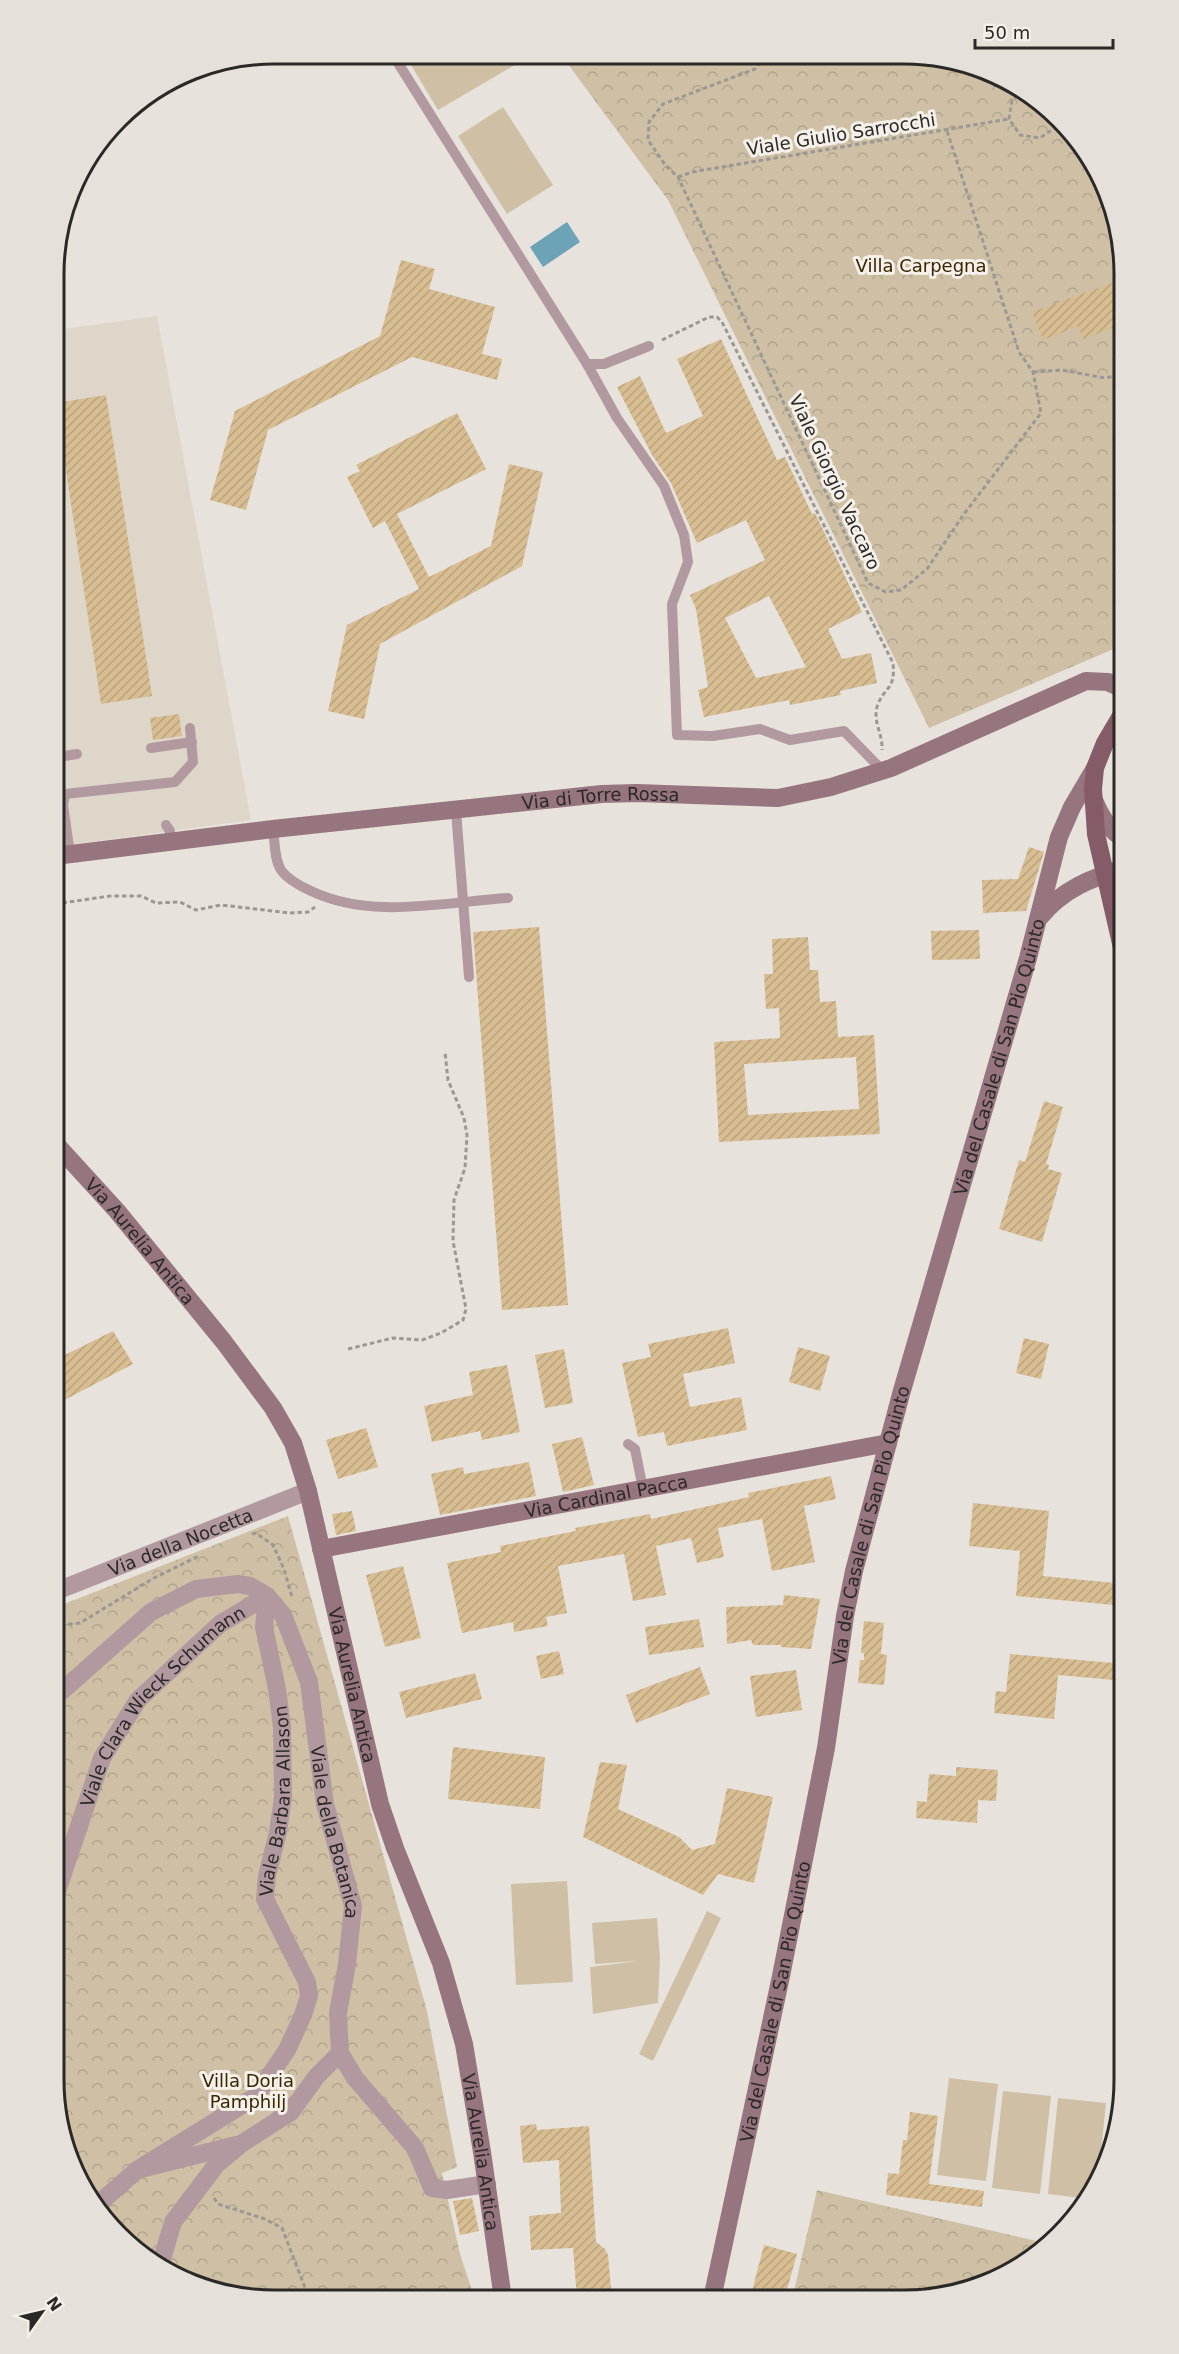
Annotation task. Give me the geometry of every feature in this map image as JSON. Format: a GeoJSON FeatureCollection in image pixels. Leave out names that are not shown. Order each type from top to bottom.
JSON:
{"type":"FeatureCollection","features":[{"type":"Feature","properties":{"kind":"main road","name":"Via di Torre Rossa"},"geometry":{"type":"LineString","coordinates":[[65,855],[168,833],[273,829],[621,794],[778,798],[831,787],[887,770],[1086,681],[1108,682],[1114,685]]}},
{"type":"Feature","properties":{"kind":"main road"},"geometry":{"type":"LineString","coordinates":[[1114,728],[1095,768],[1093,789],[1096,834],[1114,915]]}},
{"type":"Feature","properties":{"kind":"main road","name":"Via del Casale di San Pio Quinto"},"geometry":{"type":"LineString","coordinates":[[716,2290],[826,1748],[848,1598],[904,1383],[1039,918],[1050,867],[1065,821],[1095,768]]}},
{"type":"Feature","properties":{"kind":"main road"},"geometry":{"type":"LineString","coordinates":[[1093,789],[1094,800],[1103,820],[1114,831]]}},
{"type":"Feature","properties":{"kind":"main road"},"geometry":{"type":"LineString","coordinates":[[1039,918],[1061,895],[1075,886],[1114,871]]}},
{"type":"Feature","properties":{"kind":"main road","name":"Via Aurelia Antica"},"geometry":{"type":"LineString","coordinates":[[65,1154],[124,1220],[224,1342],[267,1399],[292,1443],[308,1491],[380,1804],[441,1963],[457,2016],[470,2073],[502,2290]]}},
{"type":"Feature","properties":{"kind":"main road","name":"Via Cardinal Pacca"},"geometry":{"type":"LineString","coordinates":[[321,1549],[888,1443]]}},
{"type":"Feature","properties":{"kind":"street","name":"Via della Nocetta"},"geometry":{"type":"LineString","coordinates":[[64,1588],[308,1491]]}},
{"type":"Feature","properties":{"kind":"street"},"geometry":{"type":"LineString","coordinates":[[64,1689],[151,1612],[196,1589],[238,1584],[250,1586],[267,1596]]}},
{"type":"Feature","properties":{"kind":"street","name":"Viale della Botanica"},"geometry":{"type":"LineString","coordinates":[[267,1596],[283,1615],[309,1682],[326,1804],[353,1906],[347,1964],[338,2013],[340,2053]]}},
{"type":"Feature","properties":{"kind":"street","name":"Viale Clara Wieck Schumann"},"geometry":{"type":"LineString","coordinates":[[64,1872],[102,1758],[138,1700],[220,1624],[267,1596]]}},
{"type":"Feature","properties":{"kind":"street","name":"Viale Barbara Allason"},"geometry":{"type":"LineString","coordinates":[[103,2200],[138,2170],[255,2097],[286,2050],[303,2015],[309,1996],[307,1982],[265,1899],[267,1876],[278,1832],[283,1797],[282,1727],[277,1689],[264,1627],[267,1596]]}},
{"type":"Feature","properties":{"kind":"street"},"geometry":{"type":"LineString","coordinates":[[163,2257],[173,2222],[217,2164],[241,2144],[291,2112],[316,2077],[340,2053],[355,2078],[416,2148],[432,2188],[447,2190],[487,2184]]}},
{"type":"Feature","properties":{"kind":"street"},"geometry":{"type":"LineString","coordinates":[[138,2170],[241,2144]]}},
{"type":"Feature","properties":{"kind":"lane"},"geometry":{"type":"LineString","coordinates":[[399,64],[587,364],[617,418],[664,486],[684,535],[688,562],[672,604],[677,735],[713,736],[760,729],[790,740],[844,731],[887,770]]}},
{"type":"Feature","properties":{"kind":"lane"},"geometry":{"type":"LineString","coordinates":[[587,364],[604,364],[649,346]]}},
{"type":"Feature","properties":{"kind":"lane"},"geometry":{"type":"LineString","coordinates":[[65,796],[175,782],[193,762],[190,728]]}},
{"type":"Feature","properties":{"kind":"lane"},"geometry":{"type":"LineString","coordinates":[[151,748],[192,742]]}},
{"type":"Feature","properties":{"kind":"lane"},"geometry":{"type":"LineString","coordinates":[[65,756],[76,754]]}},
{"type":"Feature","properties":{"kind":"lane"},"geometry":{"type":"LineString","coordinates":[[456,811],[469,977]]}},
{"type":"Feature","properties":{"kind":"lane"},"geometry":{"type":"LineString","coordinates":[[273,829],[277,858],[282,872],[299,885],[325,898],[351,905],[403,907],[508,897]]}},
{"type":"Feature","properties":{"kind":"lane"},"geometry":{"type":"LineString","coordinates":[[628,1444],[635,1449],[643,1489]]}},
{"type":"Feature","properties":{"kind":"path","name":"Viale Giorgio Vaccaro"},"geometry":{"type":"LineString","coordinates":[[760,64],[755,69],[663,104],[649,122],[648,140],[666,166],[678,177],[867,583],[886,592],[901,590],[927,570],[964,514],[1041,413],[1033,372],[1019,352],[947,131]]}},
{"type":"Feature","properties":{"kind":"path"},"geometry":{"type":"LineString","coordinates":[[1016,97],[1012,100],[1009,119],[1020,135],[1040,138],[1054,128]]}},
{"type":"Feature","properties":{"kind":"path","name":"Viale Giulio Sarrocchi"},"geometry":{"type":"LineString","coordinates":[[678,177],[692,172],[1009,119]]}},
{"type":"Feature","properties":{"kind":"path"},"geometry":{"type":"LineString","coordinates":[[649,346],[710,316],[717,317],[722,322],[893,663],[894,677],[889,690],[878,706],[876,721],[883,739],[882,752],[887,770]]}},
{"type":"Feature","properties":{"kind":"path"},"geometry":{"type":"LineString","coordinates":[[1033,372],[1062,370],[1105,378],[1114,376]]}},
{"type":"Feature","properties":{"kind":"path"},"geometry":{"type":"LineString","coordinates":[[65,903],[110,896],[141,896],[156,903],[180,902],[196,910],[221,905],[290,913],[308,912],[325,898]]}},
{"type":"Feature","properties":{"kind":"path"},"geometry":{"type":"LineString","coordinates":[[348,1349],[393,1338],[422,1340],[441,1333],[463,1320],[466,1309],[453,1241],[454,1200],[465,1168],[467,1134],[464,1118],[448,1080],[445,1052]]}},
{"type":"Feature","properties":{"kind":"path"},"geometry":{"type":"LineString","coordinates":[[203,2182],[218,2204],[265,2219],[282,2228],[306,2290]]}},
{"type":"Feature","properties":{"kind":"shaded area"},"geometry":{"type":"Polygon","coordinates":[[[157,316],[251,820],[65,846],[65,329],[157,316]]]}},
{"type":"Feature","properties":{"kind":"green space"},"geometry":{"type":"Polygon","coordinates":[[[410,64],[516,64],[438,110],[410,64]]]}},
{"type":"Feature","properties":{"kind":"green space","name":"Villa Carpegna"},"geometry":{"type":"Polygon","coordinates":[[[568,64],[904,64],[932,66],[972,76],[997,86],[1021,100],[1062,136],[1079,158],[1093,182],[1103,207],[1114,261],[1114,649],[929,728],[668,200],[568,64]]]}},
{"type":"Feature","properties":{"kind":"green space"},"geometry":{"type":"Polygon","coordinates":[[[503,107],[553,185],[507,214],[458,136],[503,107]]]}},
{"type":"Feature","properties":{"kind":"green space","name":"Villa Doria Pamphilj"},"geometry":{"type":"Polygon","coordinates":[[[288,1516],[427,2011],[457,2167],[442,2173],[460,2254],[472,2290],[274,2290],[247,2288],[220,2282],[182,2268],[158,2254],[117,2218],[100,2196],[86,2172],[76,2147],[66,2107],[64,2080],[64,1604],[288,1516]]]}},
{"type":"Feature","properties":{"kind":"green space"},"geometry":{"type":"Polygon","coordinates":[[[567,1881],[573,1982],[516,1985],[511,1884],[567,1881]]]}},
{"type":"Feature","properties":{"kind":"green space"},"geometry":{"type":"Polygon","coordinates":[[[707,1911],[721,1918],[653,2061],[639,2054],[707,1911]]]}},
{"type":"Feature","properties":{"kind":"green space"},"geometry":{"type":"Polygon","coordinates":[[[657,1918],[660,1958],[658,2003],[593,2014],[590,1967],[638,1961],[595,1964],[592,1923],[657,1918]]]}},
{"type":"Feature","properties":{"kind":"green space"},"geometry":{"type":"Polygon","coordinates":[[[949,2078],[998,2084],[986,2181],[937,2175],[949,2078]]]}},
{"type":"Feature","properties":{"kind":"green space"},"geometry":{"type":"Polygon","coordinates":[[[1003,2091],[1051,2096],[1040,2194],[992,2188],[1003,2091]]]}},
{"type":"Feature","properties":{"kind":"green space"},"geometry":{"type":"Polygon","coordinates":[[[1058,2098],[1106,2103],[1101,2152],[1086,2184],[1077,2198],[1048,2194],[1058,2098]]]}},
{"type":"Feature","properties":{"kind":"green space"},"geometry":{"type":"Polygon","coordinates":[[[817,2190],[1037,2241],[997,2268],[959,2282],[932,2288],[794,2290],[817,2190]]]}},
{"type":"Feature","properties":{"kind":"water"},"geometry":{"type":"Polygon","coordinates":[[[567,222],[580,242],[543,267],[530,247],[567,222]]]}},
{"type":"Feature","properties":{"kind":"building"},"geometry":{"type":"Polygon","coordinates":[[[401,260],[435,269],[429,289],[495,307],[482,354],[502,359],[497,380],[412,357],[268,430],[246,510],[210,500],[235,411],[380,336],[401,260]]]}},
{"type":"Feature","properties":{"kind":"building"},"geometry":{"type":"Polygon","coordinates":[[[1114,282],[1114,327],[1083,339],[1078,326],[1043,340],[1032,312],[1114,282]]]}},
{"type":"Feature","properties":{"kind":"building"},"geometry":{"type":"Polygon","coordinates":[[[721,339],[777,460],[785,457],[812,514],[815,513],[862,612],[828,629],[842,659],[871,653],[877,683],[840,691],[841,695],[790,705],[789,700],[704,717],[698,690],[708,687],[696,609],[690,595],[765,560],[746,520],[697,543],[671,483],[652,455],[617,387],[640,376],[666,433],[703,416],[677,359],[721,339]],[[769,596],[725,618],[756,678],[806,667],[769,596]]]}},
{"type":"Feature","properties":{"kind":"building"},"geometry":{"type":"Polygon","coordinates":[[[106,395],[152,696],[101,704],[65,462],[65,402],[106,395]]]}},
{"type":"Feature","properties":{"kind":"building"},"geometry":{"type":"Polygon","coordinates":[[[457,413],[486,469],[397,514],[429,577],[491,546],[509,464],[543,472],[522,566],[380,644],[364,719],[328,711],[347,625],[419,589],[385,521],[373,528],[347,477],[360,471],[356,465],[457,413]]]}},
{"type":"Feature","properties":{"kind":"building"},"geometry":{"type":"Polygon","coordinates":[[[179,714],[182,736],[153,740],[150,718],[179,714]]]}},
{"type":"Feature","properties":{"kind":"building"},"geometry":{"type":"Polygon","coordinates":[[[1029,847],[1044,852],[1026,911],[983,913],[982,880],[1018,879],[1029,847]]]}},
{"type":"Feature","properties":{"kind":"building"},"geometry":{"type":"Polygon","coordinates":[[[539,927],[568,1305],[502,1310],[473,932],[539,927]]]}},
{"type":"Feature","properties":{"kind":"building"},"geometry":{"type":"Polygon","coordinates":[[[979,930],[980,959],[932,960],[931,931],[979,930]]]}},
{"type":"Feature","properties":{"kind":"building"},"geometry":{"type":"Polygon","coordinates":[[[808,937],[810,970],[818,970],[820,1002],[836,1001],[838,1037],[874,1035],[880,1134],[719,1142],[714,1042],[780,1038],[779,1008],[766,1009],[764,974],[773,974],[772,939],[808,937]],[[856,1057],[744,1064],[748,1115],[859,1109],[856,1057]]]}},
{"type":"Feature","properties":{"kind":"building"},"geometry":{"type":"Polygon","coordinates":[[[1044,1101],[1063,1107],[1046,1164],[1049,1165],[1048,1169],[1062,1173],[1042,1242],[999,1229],[1019,1160],[1025,1162],[1044,1101]]]}},
{"type":"Feature","properties":{"kind":"building"},"geometry":{"type":"Polygon","coordinates":[[[728,1328],[735,1363],[683,1374],[690,1407],[741,1397],[747,1430],[667,1446],[664,1432],[638,1437],[622,1363],[651,1357],[648,1344],[728,1328]]]}},
{"type":"Feature","properties":{"kind":"building"},"geometry":{"type":"Polygon","coordinates":[[[113,1331],[133,1364],[64,1400],[64,1355],[113,1331]]]}},
{"type":"Feature","properties":{"kind":"building"},"geometry":{"type":"Polygon","coordinates":[[[1024,1338],[1049,1344],[1041,1379],[1016,1373],[1024,1338]]]}},
{"type":"Feature","properties":{"kind":"building"},"geometry":{"type":"Polygon","coordinates":[[[798,1347],[830,1356],[820,1391],[789,1382],[798,1347]]]}},
{"type":"Feature","properties":{"kind":"building"},"geometry":{"type":"Polygon","coordinates":[[[564,1349],[573,1403],[545,1408],[535,1355],[564,1349]]]}},
{"type":"Feature","properties":{"kind":"building"},"geometry":{"type":"Polygon","coordinates":[[[507,1365],[520,1432],[482,1440],[480,1431],[432,1442],[424,1406],[473,1395],[469,1372],[507,1365]]]}},
{"type":"Feature","properties":{"kind":"building"},"geometry":{"type":"Polygon","coordinates":[[[366,1428],[378,1467],[338,1479],[326,1440],[366,1428]]]}},
{"type":"Feature","properties":{"kind":"building"},"geometry":{"type":"Polygon","coordinates":[[[582,1437],[594,1485],[563,1492],[552,1444],[582,1437]]]}},
{"type":"Feature","properties":{"kind":"building"},"geometry":{"type":"Polygon","coordinates":[[[529,1462],[536,1496],[440,1515],[431,1474],[463,1467],[464,1474],[529,1462]]]}},
{"type":"Feature","properties":{"kind":"building"},"geometry":{"type":"Polygon","coordinates":[[[831,1476],[836,1499],[804,1506],[815,1562],[772,1571],[762,1519],[718,1528],[724,1557],[697,1563],[691,1538],[656,1546],[666,1595],[633,1601],[624,1554],[558,1566],[567,1613],[546,1617],[548,1626],[514,1632],[513,1622],[462,1633],[447,1563],[501,1552],[500,1546],[576,1531],[575,1528],[650,1514],[651,1519],[749,1497],[748,1493],[831,1476]]]}},
{"type":"Feature","properties":{"kind":"building"},"geometry":{"type":"Polygon","coordinates":[[[973,1503],[1049,1511],[1043,1576],[1114,1583],[1114,1605],[1016,1596],[1020,1551],[969,1546],[973,1503]]]}},
{"type":"Feature","properties":{"kind":"building"},"geometry":{"type":"Polygon","coordinates":[[[352,1511],[356,1531],[336,1535],[332,1514],[352,1511]]]}},
{"type":"Feature","properties":{"kind":"building"},"geometry":{"type":"Polygon","coordinates":[[[403,1566],[421,1638],[385,1647],[366,1575],[403,1566]]]}},
{"type":"Feature","properties":{"kind":"building"},"geometry":{"type":"Polygon","coordinates":[[[784,1595],[820,1599],[811,1649],[781,1647],[781,1645],[753,1645],[751,1640],[727,1644],[726,1607],[783,1605],[784,1595]]]}},
{"type":"Feature","properties":{"kind":"building"},"geometry":{"type":"Polygon","coordinates":[[[699,1619],[704,1647],[649,1655],[645,1627],[699,1619]]]}},
{"type":"Feature","properties":{"kind":"building"},"geometry":{"type":"Polygon","coordinates":[[[864,1621],[884,1623],[881,1654],[887,1655],[884,1685],[858,1683],[860,1660],[864,1660],[864,1653],[861,1653],[864,1621]]]}},
{"type":"Feature","properties":{"kind":"building"},"geometry":{"type":"Polygon","coordinates":[[[559,1651],[564,1674],[541,1679],[536,1656],[559,1651]]]}},
{"type":"Feature","properties":{"kind":"building"},"geometry":{"type":"Polygon","coordinates":[[[1010,1654],[1114,1663],[1114,1680],[1058,1675],[1054,1719],[994,1713],[996,1691],[1006,1692],[1010,1654]]]}},
{"type":"Feature","properties":{"kind":"building"},"geometry":{"type":"Polygon","coordinates":[[[700,1667],[710,1694],[636,1723],[626,1695],[700,1667]]]}},
{"type":"Feature","properties":{"kind":"building"},"geometry":{"type":"Polygon","coordinates":[[[796,1670],[802,1710],[756,1717],[750,1676],[796,1670]]]}},
{"type":"Feature","properties":{"kind":"building"},"geometry":{"type":"Polygon","coordinates":[[[475,1673],[482,1699],[406,1718],[399,1692],[475,1673]]]}},
{"type":"Feature","properties":{"kind":"building"},"geometry":{"type":"Polygon","coordinates":[[[453,1747],[545,1757],[540,1809],[448,1799],[453,1747]]]}},
{"type":"Feature","properties":{"kind":"building"},"geometry":{"type":"Polygon","coordinates":[[[600,1762],[627,1765],[618,1809],[679,1837],[692,1850],[715,1844],[727,1788],[773,1797],[754,1883],[718,1874],[703,1895],[583,1837],[600,1762]]]}},
{"type":"Feature","properties":{"kind":"building"},"geometry":{"type":"Polygon","coordinates":[[[956,1767],[998,1770],[996,1801],[978,1800],[977,1823],[916,1818],[917,1801],[927,1802],[929,1774],[956,1776],[956,1767]]]}},
{"type":"Feature","properties":{"kind":"building"},"geometry":{"type":"Polygon","coordinates":[[[910,2112],[938,2116],[929,2184],[984,2191],[982,2207],[886,2195],[888,2173],[899,2174],[903,2140],[907,2140],[910,2112]]]}},
{"type":"Feature","properties":{"kind":"building"},"geometry":{"type":"Polygon","coordinates":[[[536,2124],[537,2130],[589,2126],[596,2242],[605,2249],[608,2255],[611,2290],[576,2290],[573,2248],[531,2250],[529,2216],[561,2213],[559,2160],[523,2163],[520,2126],[536,2124]]]}},
{"type":"Feature","properties":{"kind":"building"},"geometry":{"type":"Polygon","coordinates":[[[472,2198],[479,2231],[460,2235],[453,2201],[472,2198]]]}},
{"type":"Feature","properties":{"kind":"building"},"geometry":{"type":"Polygon","coordinates":[[[764,2245],[797,2254],[787,2290],[752,2290],[764,2245]]]}}]}
